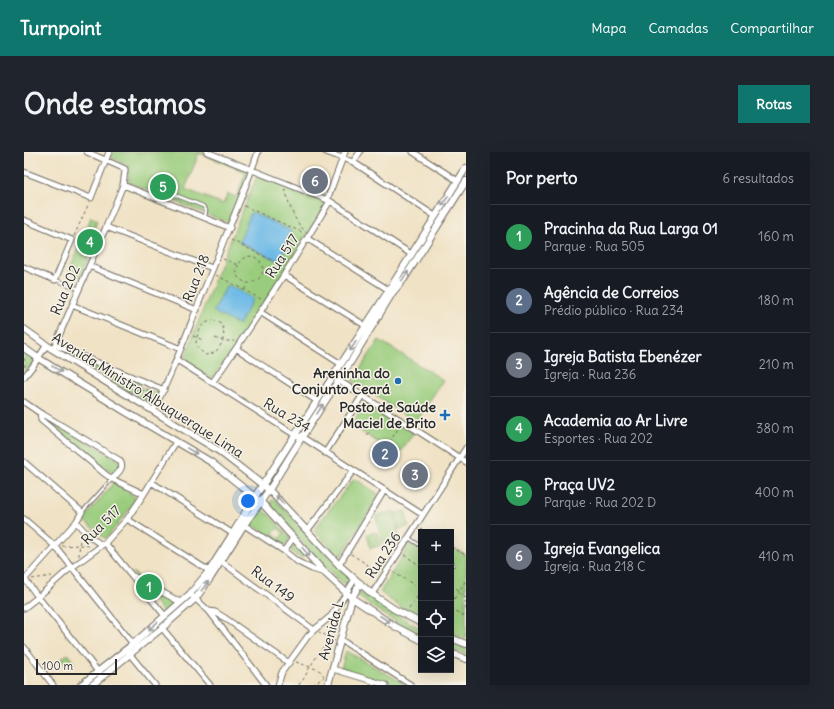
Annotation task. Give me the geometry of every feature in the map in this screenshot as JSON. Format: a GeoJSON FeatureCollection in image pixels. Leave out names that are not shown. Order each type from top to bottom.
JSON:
{"type":"FeatureCollection","features":[{"type":"Feature","properties":{"kind":"street"},"geometry":{"type":"LineString","coordinates":[[87,152],[106,160]]}},
{"type":"Feature","properties":{"kind":"street"},"geometry":{"type":"LineString","coordinates":[[24,172],[91,198],[109,152]]}},
{"type":"Feature","properties":{"kind":"street"},"geometry":{"type":"LineString","coordinates":[[207,152],[328,200],[411,254]]}},
{"type":"Feature","properties":{"kind":"street","name":"Rua 218"},"geometry":{"type":"LineString","coordinates":[[153,410],[164,390],[177,360],[212,268],[230,228],[258,152]]}},
{"type":"Feature","properties":{"kind":"street"},"geometry":{"type":"LineString","coordinates":[[326,152],[353,162],[435,216]]}},
{"type":"Feature","properties":{"kind":"street","name":"Rua 517"},"geometry":{"type":"LineString","coordinates":[[212,383],[236,349],[308,236],[328,200],[345,152]]}},
{"type":"Feature","properties":{"kind":"street"},"geometry":{"type":"LineString","coordinates":[[353,162],[360,152]]}},
{"type":"Feature","properties":{"kind":"street"},"geometry":{"type":"LineString","coordinates":[[413,152],[458,181]]}},
{"type":"Feature","properties":{"kind":"street","name":"Rua 202"},"geometry":{"type":"LineString","coordinates":[[24,377],[38,358],[51,347],[72,305],[106,227],[122,185],[125,169],[106,160]]}},
{"type":"Feature","properties":{"kind":"street"},"geometry":{"type":"LineString","coordinates":[[80,685],[97,671],[128,652],[162,628],[196,598],[211,572],[236,535],[270,490],[295,435],[317,401],[338,380],[353,358],[411,254],[466,168]]}},
{"type":"Feature","properties":{"kind":"street"},"geometry":{"type":"LineString","coordinates":[[236,535],[254,498],[302,437],[341,364],[391,291],[404,279],[466,180]]}},
{"type":"Feature","properties":{"kind":"street"},"geometry":{"type":"LineString","coordinates":[[122,185],[230,228]]}},
{"type":"Feature","properties":{"kind":"street"},"geometry":{"type":"LineString","coordinates":[[24,220],[72,240],[56,280],[24,267]]}},
{"type":"Feature","properties":{"kind":"street"},"geometry":{"type":"LineString","coordinates":[[106,227],[212,268]]}},
{"type":"Feature","properties":{"kind":"street"},"geometry":{"type":"LineString","coordinates":[[308,236],[391,291]]}},
{"type":"Feature","properties":{"kind":"street"},"geometry":{"type":"LineString","coordinates":[[418,243],[424,247]]}},
{"type":"Feature","properties":{"kind":"street"},"geometry":{"type":"LineString","coordinates":[[89,266],[197,310]]}},
{"type":"Feature","properties":{"kind":"street"},"geometry":{"type":"LineString","coordinates":[[284,275],[366,326]]}},
{"type":"Feature","properties":{"kind":"street"},"geometry":{"type":"LineString","coordinates":[[72,305],[181,349]]}},
{"type":"Feature","properties":{"kind":"street"},"geometry":{"type":"LineString","coordinates":[[260,312],[341,364]]}},
{"type":"Feature","properties":{"kind":"street","name":"Avenida Ministro Albuquerque Lima"},"geometry":{"type":"LineString","coordinates":[[24,329],[219,451],[270,490],[339,565],[372,594],[394,609],[418,622]]}},
{"type":"Feature","properties":{"kind":"street"},"geometry":{"type":"LineString","coordinates":[[51,347],[164,390]]}},
{"type":"Feature","properties":{"kind":"street","name":"Avenida Ministro Albuquerque Lima"},"geometry":{"type":"LineString","coordinates":[[24,348],[38,358],[211,462],[254,498],[261,502],[325,573],[352,598],[396,627],[418,638]]}},
{"type":"Feature","properties":{"kind":"street"},"geometry":{"type":"LineString","coordinates":[[236,349],[317,401]]}},
{"type":"Feature","properties":{"kind":"street","name":"Rua 234"},"geometry":{"type":"LineString","coordinates":[[177,360],[295,435],[302,437],[353,472],[423,515]]}},
{"type":"Feature","properties":{"kind":"street"},"geometry":{"type":"LineString","coordinates":[[338,380],[466,462]]}},
{"type":"Feature","properties":{"kind":"street"},"geometry":{"type":"LineString","coordinates":[[325,453],[362,396]]}},
{"type":"Feature","properties":{"kind":"street"},"geometry":{"type":"LineString","coordinates":[[24,402],[40,414],[119,460],[122,465],[122,469],[112,479]]}},
{"type":"Feature","properties":{"kind":"street"},"geometry":{"type":"LineString","coordinates":[[40,414],[41,420],[105,474],[112,479],[144,494]]}},
{"type":"Feature","properties":{"kind":"street","name":"Rua 517"},"geometry":{"type":"LineString","coordinates":[[24,608],[102,545],[127,519],[176,442]]}},
{"type":"Feature","properties":{"kind":"street","name":"Rua 236"},"geometry":{"type":"LineString","coordinates":[[372,594],[466,448]]}},
{"type":"Feature","properties":{"kind":"street"},"geometry":{"type":"LineString","coordinates":[[24,462],[82,512]]}},
{"type":"Feature","properties":{"kind":"street"},"geometry":{"type":"LineString","coordinates":[[307,531],[353,472]]}},
{"type":"Feature","properties":{"kind":"street"},"geometry":{"type":"LineString","coordinates":[[151,482],[236,535]]}},
{"type":"Feature","properties":{"kind":"street"},"geometry":{"type":"LineString","coordinates":[[339,565],[384,491]]}},
{"type":"Feature","properties":{"kind":"street","name":"Rua 517"},"geometry":{"type":"LineString","coordinates":[[24,579],[76,522],[82,512]]}},
{"type":"Feature","properties":{"kind":"street"},"geometry":{"type":"LineString","coordinates":[[24,519],[55,546],[133,644]]}},
{"type":"Feature","properties":{"kind":"street"},"geometry":{"type":"LineString","coordinates":[[127,519],[211,572]]}},
{"type":"Feature","properties":{"kind":"street"},"geometry":{"type":"LineString","coordinates":[[76,522],[91,538],[102,545],[131,574],[165,616]]}},
{"type":"Feature","properties":{"kind":"street"},"geometry":{"type":"LineString","coordinates":[[244,525],[298,562],[312,569],[325,573]]}},
{"type":"Feature","properties":{"kind":"street"},"geometry":{"type":"LineString","coordinates":[[284,551],[293,538]]}},
{"type":"Feature","properties":{"kind":"street","name":"Rua 149"},"geometry":{"type":"LineString","coordinates":[[219,560],[314,630]]}},
{"type":"Feature","properties":{"kind":"street"},"geometry":{"type":"LineString","coordinates":[[95,684],[128,652],[133,644],[190,594],[211,572]]}},
{"type":"Feature","properties":{"kind":"street"},"geometry":{"type":"LineString","coordinates":[[131,574],[180,602]]}},
{"type":"Feature","properties":{"kind":"street"},"geometry":{"type":"LineString","coordinates":[[24,579],[102,677]]}},
{"type":"Feature","properties":{"kind":"street"},"geometry":{"type":"LineString","coordinates":[[278,685],[282,672],[308,636],[331,616],[347,592],[358,581]]}},
{"type":"Feature","properties":{"kind":"street","name":"Avenida L"},"geometry":{"type":"LineString","coordinates":[[328,685],[339,641],[358,581]]}},
{"type":"Feature","properties":{"kind":"street"},"geometry":{"type":"LineString","coordinates":[[190,594],[209,611],[266,685]]}},
{"type":"Feature","properties":{"kind":"street"},"geometry":{"type":"LineString","coordinates":[[209,611],[215,612],[225,618],[289,663]]}},
{"type":"Feature","properties":{"kind":"street"},"geometry":{"type":"LineString","coordinates":[[162,628],[210,685]]}},
{"type":"Feature","properties":{"kind":"street"},"geometry":{"type":"LineString","coordinates":[[454,639],[466,644]]}},
{"type":"Feature","properties":{"kind":"street"},"geometry":{"type":"LineString","coordinates":[[339,641],[411,685]]}},
{"type":"Feature","properties":{"kind":"street"},"geometry":{"type":"LineString","coordinates":[[24,647],[54,685]]}},
{"type":"Feature","properties":{"kind":"street"},"geometry":{"type":"LineString","coordinates":[[128,652],[155,685]]}},
{"type":"Feature","properties":{"kind":"street"},"geometry":{"type":"LineString","coordinates":[[454,654],[466,659]]}},
{"type":"Feature","properties":{"kind":"street"},"geometry":{"type":"LineString","coordinates":[[333,669],[386,685]]}},
{"type":"Feature","properties":{"kind":"lane"},"geometry":{"type":"LineString","coordinates":[[175,195],[203,206],[206,210],[205,218]]}},
{"type":"Feature","properties":{"kind":"lane"},"geometry":{"type":"LineString","coordinates":[[56,280],[79,289]]}},
{"type":"Feature","properties":{"kind":"lane","name":"Rua 517"},"geometry":{"type":"LineString","coordinates":[[82,512],[112,479]]}},
{"type":"Feature","properties":{"kind":"lane"},"geometry":{"type":"LineString","coordinates":[[408,538],[418,544]]}},
{"type":"Feature","properties":{"kind":"path"},"geometry":{"type":"LineString","coordinates":[[284,186],[298,223],[308,236]]}},
{"type":"Feature","properties":{"kind":"path"},"geometry":{"type":"LineString","coordinates":[[72,240],[91,198]]}},
{"type":"Feature","properties":{"kind":"path"},"geometry":{"type":"LineString","coordinates":[[244,206],[308,236]]}},
{"type":"Feature","properties":{"kind":"path"},"geometry":{"type":"LineString","coordinates":[[230,240],[288,267]]}},
{"type":"Feature","properties":{"kind":"path"},"geometry":{"type":"LineString","coordinates":[[250,256],[255,257],[259,260],[263,267],[262,275],[259,279],[250,284],[246,283],[237,276],[236,271],[238,265],[242,258],[250,256]]}},
{"type":"Feature","properties":{"kind":"path"},"geometry":{"type":"LineString","coordinates":[[223,259],[238,265]]}},
{"type":"Feature","properties":{"kind":"path"},"geometry":{"type":"LineString","coordinates":[[216,275],[266,302]]}},
{"type":"Feature","properties":{"kind":"path"},"geometry":{"type":"LineString","coordinates":[[245,290],[246,283]]}},
{"type":"Feature","properties":{"kind":"path"},"geometry":{"type":"LineString","coordinates":[[212,320],[218,322],[222,326],[224,331],[223,341],[218,350],[211,354],[205,355],[197,347],[196,342],[198,333],[203,324],[212,320]]}},
{"type":"Feature","properties":{"kind":"path"},"geometry":{"type":"LineString","coordinates":[[193,336],[203,340]]}},
{"type":"Feature","properties":{"kind":"path"},"geometry":{"type":"LineString","coordinates":[[215,338],[223,341],[235,340]]}},
{"type":"Feature","properties":{"kind":"path"},"geometry":{"type":"LineString","coordinates":[[24,359],[25,367]]}},
{"type":"Feature","properties":{"kind":"path"},"geometry":{"type":"LineString","coordinates":[[130,393],[140,387]]}},
{"type":"Feature","properties":{"kind":"path"},"geometry":{"type":"LineString","coordinates":[[136,390],[140,392],[147,389],[155,399],[142,400]]}},
{"type":"Feature","properties":{"kind":"path"},"geometry":{"type":"LineString","coordinates":[[367,435],[383,413]]}},
{"type":"Feature","properties":{"kind":"path"},"geometry":{"type":"LineString","coordinates":[[386,447],[401,425]]}},
{"type":"Feature","properties":{"kind":"path"},"geometry":{"type":"LineString","coordinates":[[77,564],[80,545],[80,527]]}},
{"type":"Feature","properties":{"kind":"path"},"geometry":{"type":"LineString","coordinates":[[55,546],[102,545]]}},
{"type":"Feature","properties":{"kind":"path"},"geometry":{"type":"LineString","coordinates":[[454,549],[466,556]]}},
{"type":"Feature","properties":{"kind":"path"},"geometry":{"type":"LineString","coordinates":[[350,553],[381,573]]}},
{"type":"Feature","properties":{"kind":"path"},"geometry":{"type":"LineString","coordinates":[[404,555],[419,565]]}},
{"type":"Feature","properties":{"kind":"path"},"geometry":{"type":"LineString","coordinates":[[393,572],[418,588]]}},
{"type":"Feature","properties":{"kind":"path"},"geometry":{"type":"LineString","coordinates":[[24,579],[34,580],[55,576]]}},
{"type":"Feature","properties":{"kind":"path"},"geometry":{"type":"LineString","coordinates":[[453,601],[466,582]]}},
{"type":"Feature","properties":{"kind":"path"},"geometry":{"type":"LineString","coordinates":[[454,587],[460,590]]}},
{"type":"Feature","properties":{"kind":"path"},"geometry":{"type":"LineString","coordinates":[[458,593],[466,598],[466,612]]}},
{"type":"Feature","properties":{"kind":"path"},"geometry":{"type":"LineString","coordinates":[[408,611],[418,595]]}},
{"type":"Feature","properties":{"kind":"path"},"geometry":{"type":"LineString","coordinates":[[454,610],[466,617]]}},
{"type":"Feature","properties":{"kind":"path"},"geometry":{"type":"LineString","coordinates":[[314,630],[339,641]]}},
{"type":"Feature","properties":{"kind":"path"},"geometry":{"type":"LineString","coordinates":[[299,685],[303,681],[329,637]]}},
{"type":"Feature","properties":{"kind":"path"},"geometry":{"type":"LineString","coordinates":[[296,662],[319,670],[325,676],[313,685]]}},
{"type":"Feature","properties":{"kind":"green space"},"geometry":{"type":"Polygon","coordinates":[[[111,152],[202,152],[249,170],[250,174],[228,223],[130,183],[128,166],[124,162],[111,158],[111,152]],[[199,153],[185,189],[223,204],[228,194],[236,197],[246,172],[199,153]]]}},
{"type":"Feature","properties":{"kind":"green space"},"geometry":{"type":"Polygon","coordinates":[[[257,176],[327,203],[241,340],[213,377],[210,378],[187,363],[185,358],[216,275],[257,176]]]}},
{"type":"Feature","properties":{"kind":"green space"},"geometry":{"type":"Polygon","coordinates":[[[91,217],[97,220],[94,230],[87,227],[91,217]]]}},
{"type":"Feature","properties":{"kind":"green space"},"geometry":{"type":"Polygon","coordinates":[[[79,246],[91,251],[81,277],[69,271],[79,246]]]}},
{"type":"Feature","properties":{"kind":"green space","name":"Areninha do Conjunto Ceará"},"geometry":{"type":"Polygon","coordinates":[[[379,340],[443,380],[416,422],[352,381],[379,340]]]}},
{"type":"Feature","properties":{"kind":"green space"},"geometry":{"type":"Polygon","coordinates":[[[24,351],[35,359],[24,376],[24,351]]]}},
{"type":"Feature","properties":{"kind":"green space"},"geometry":{"type":"Polygon","coordinates":[[[70,354],[139,382],[140,387],[155,393],[159,391],[161,393],[154,406],[69,355],[70,354]]]}},
{"type":"Feature","properties":{"kind":"green space"},"geometry":{"type":"Polygon","coordinates":[[[366,402],[414,433],[398,455],[351,425],[366,402]]]}},
{"type":"Feature","properties":{"kind":"green space"},"geometry":{"type":"Polygon","coordinates":[[[38,414],[119,460],[122,467],[116,472],[104,467],[38,414]]]}},
{"type":"Feature","properties":{"kind":"green space"},"geometry":{"type":"Polygon","coordinates":[[[353,480],[357,480],[379,496],[342,555],[338,555],[315,532],[315,528],[353,480]]]}},
{"type":"Feature","properties":{"kind":"green space"},"geometry":{"type":"Polygon","coordinates":[[[114,482],[137,499],[106,539],[83,520],[114,482]]]}},
{"type":"Feature","properties":{"kind":"green space"},"geometry":{"type":"Polygon","coordinates":[[[274,499],[350,578],[350,582],[344,584],[303,543],[271,505],[270,502],[274,499]]]}},
{"type":"Feature","properties":{"kind":"green space"},"geometry":{"type":"Polygon","coordinates":[[[262,508],[290,537],[286,545],[283,546],[260,529],[251,526],[262,508]],[[278,528],[273,533],[278,539],[284,534],[278,528]]]}},
{"type":"Feature","properties":{"kind":"green space"},"geometry":{"type":"Polygon","coordinates":[[[394,511],[400,540],[382,544],[376,516],[394,511]]]}},
{"type":"Feature","properties":{"kind":"green space"},"geometry":{"type":"Polygon","coordinates":[[[405,511],[409,526],[399,529],[396,513],[405,511]]]}},
{"type":"Feature","properties":{"kind":"green space"},"geometry":{"type":"Polygon","coordinates":[[[377,532],[380,546],[370,548],[367,534],[377,532]]]}},
{"type":"Feature","properties":{"kind":"green space"},"geometry":{"type":"Polygon","coordinates":[[[295,544],[303,553],[304,557],[298,557],[290,549],[295,544]]]}},
{"type":"Feature","properties":{"kind":"green space"},"geometry":{"type":"Polygon","coordinates":[[[410,544],[418,546],[418,616],[399,606],[380,592],[410,544]]]}},
{"type":"Feature","properties":{"kind":"green space"},"geometry":{"type":"Polygon","coordinates":[[[454,549],[466,555],[466,639],[454,634],[454,549]]]}},
{"type":"Feature","properties":{"kind":"green space"},"geometry":{"type":"Polygon","coordinates":[[[132,572],[176,603],[166,613],[163,612],[132,572]]]}},
{"type":"Feature","properties":{"kind":"green space"},"geometry":{"type":"Polygon","coordinates":[[[361,592],[364,592],[400,617],[418,627],[418,634],[386,616],[359,597],[361,592]]]}},
{"type":"Feature","properties":{"kind":"green space"},"geometry":{"type":"Polygon","coordinates":[[[454,644],[466,648],[466,655],[454,650],[454,644]]]}},
{"type":"Feature","properties":{"kind":"green space"},"geometry":{"type":"Polygon","coordinates":[[[346,651],[407,685],[397,685],[341,669],[346,651]]]}},
{"type":"Feature","properties":{"kind":"green space"},"geometry":{"type":"Polygon","coordinates":[[[68,654],[74,663],[68,668],[61,659],[68,654]]]}},
{"type":"Feature","properties":{"kind":"water"},"geometry":{"type":"Polygon","coordinates":[[[253,212],[291,231],[281,260],[279,261],[239,242],[251,213],[253,212]]]}},
{"type":"Feature","properties":{"kind":"water"},"geometry":{"type":"Polygon","coordinates":[[[228,286],[252,298],[240,323],[238,324],[214,311],[226,287],[228,286]]]}},
{"type":"Feature","properties":{"kind":"place","name":"Igreja Evangelica"},"geometry":{"type":"Point","coordinates":[315,181]}},
{"type":"Feature","properties":{"kind":"place","name":"Praça UV2"},"geometry":{"type":"Point","coordinates":[163,187]}},
{"type":"Feature","properties":{"kind":"place","name":"Academia ao Ar Livre"},"geometry":{"type":"Point","coordinates":[90,242]}},
{"type":"Feature","properties":{"kind":"place","name":"Areninha do Conjunto Ceará"},"geometry":{"type":"Point","coordinates":[398,381]}},
{"type":"Feature","properties":{"kind":"place","name":"Posto de Saúde Maciel de Brito"},"geometry":{"type":"Point","coordinates":[445,415]}},
{"type":"Feature","properties":{"kind":"place","name":"Agência de Correios"},"geometry":{"type":"Point","coordinates":[385,454]}},
{"type":"Feature","properties":{"kind":"place","name":"Igreja Batista Ebenézer"},"geometry":{"type":"Point","coordinates":[415,475]}},
{"type":"Feature","properties":{"kind":"place","name":"Pracinha da Rua Larga 01"},"geometry":{"type":"Point","coordinates":[149,587]}}]}
